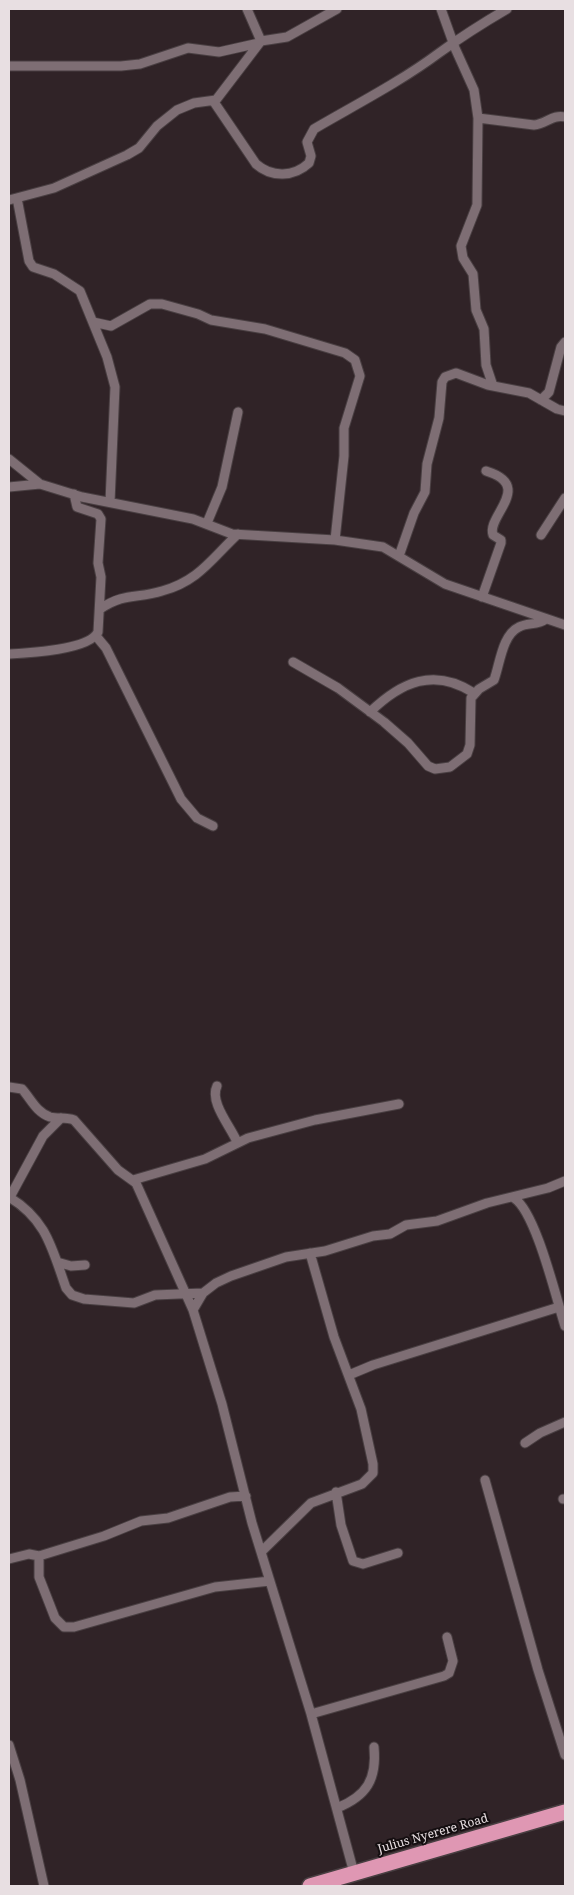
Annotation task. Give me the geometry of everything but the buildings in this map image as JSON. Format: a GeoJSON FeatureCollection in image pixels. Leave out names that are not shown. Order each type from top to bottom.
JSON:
{"type":"FeatureCollection","features":[{"type":"Feature","properties":{"kind":"highway","name":"Julius Nyerere Road"},"geometry":{"type":"LineString","coordinates":[[314,1886],[565,1812]]}},
{"type":"Feature","properties":{"kind":"street"},"geometry":{"type":"LineString","coordinates":[[247,9],[260,42]]}},
{"type":"Feature","properties":{"kind":"street"},"geometry":{"type":"LineString","coordinates":[[9,66],[121,66],[140,64],[188,48],[219,52],[287,37],[337,9]]}},
{"type":"Feature","properties":{"kind":"street"},"geometry":{"type":"LineString","coordinates":[[442,9],[453,41],[474,90],[478,118],[477,205],[461,246],[461,251],[473,274],[476,310],[483,327],[486,365],[493,386]]}},
{"type":"Feature","properties":{"kind":"street"},"geometry":{"type":"LineString","coordinates":[[214,102],[262,170],[277,174],[297,172],[310,163],[311,156],[307,142],[314,129],[440,53],[453,41],[507,9]]}},
{"type":"Feature","properties":{"kind":"street"},"geometry":{"type":"LineString","coordinates":[[214,102],[232,82],[260,42]]}},
{"type":"Feature","properties":{"kind":"street"},"geometry":{"type":"LineString","coordinates":[[110,502],[115,388],[86,302],[75,286],[54,274],[33,267],[29,262],[13,199],[54,188],[127,155],[138,148],[157,126],[177,110],[201,101],[214,102]]}},
{"type":"Feature","properties":{"kind":"street"},"geometry":{"type":"LineString","coordinates":[[478,118],[540,125],[558,116],[565,117]]}},
{"type":"Feature","properties":{"kind":"street"},"geometry":{"type":"LineString","coordinates":[[93,322],[111,326],[150,304],[162,304],[198,314],[211,320],[265,329],[345,353],[355,360],[360,376],[345,420],[335,540]]}},
{"type":"Feature","properties":{"kind":"street"},"geometry":{"type":"LineString","coordinates":[[541,400],[549,392],[560,349],[565,342]]}},
{"type":"Feature","properties":{"kind":"street"},"geometry":{"type":"LineString","coordinates":[[400,556],[414,513],[425,492],[430,447],[442,402],[443,379],[456,373],[493,386],[529,393],[565,411]]}},
{"type":"Feature","properties":{"kind":"street"},"geometry":{"type":"LineString","coordinates":[[207,522],[222,487],[238,412]]}},
{"type":"Feature","properties":{"kind":"street"},"geometry":{"type":"LineString","coordinates":[[9,460],[40,484]]}},
{"type":"Feature","properties":{"kind":"street"},"geometry":{"type":"LineString","coordinates":[[482,598],[501,540],[493,535],[492,528],[508,495],[507,488],[500,477],[486,471]]}},
{"type":"Feature","properties":{"kind":"street"},"geometry":{"type":"LineString","coordinates":[[9,486],[40,484],[74,494],[207,522],[238,534],[373,544],[400,556],[433,578],[482,598],[565,625]]}},
{"type":"Feature","properties":{"kind":"street"},"geometry":{"type":"LineString","coordinates":[[74,494],[77,507],[98,514],[101,519],[98,563],[101,576],[100,608],[96,636],[106,648],[181,799],[197,818],[213,826]]}},
{"type":"Feature","properties":{"kind":"street"},"geometry":{"type":"LineString","coordinates":[[541,535],[565,498]]}},
{"type":"Feature","properties":{"kind":"street"},"geometry":{"type":"LineString","coordinates":[[100,608],[114,599],[162,592],[194,578],[238,534]]}},
{"type":"Feature","properties":{"kind":"street"},"geometry":{"type":"LineString","coordinates":[[293,662],[338,688],[399,734],[428,766],[442,769],[463,759],[467,754],[470,745],[470,706],[474,693],[494,680],[501,654],[513,631],[522,625],[538,624],[546,619]]}},
{"type":"Feature","properties":{"kind":"street"},"geometry":{"type":"LineString","coordinates":[[9,654],[50,652],[96,636]]}},
{"type":"Feature","properties":{"kind":"street"},"geometry":{"type":"LineString","coordinates":[[370,712],[384,699],[423,679],[433,678],[457,683],[474,693]]}},
{"type":"Feature","properties":{"kind":"street"},"geometry":{"type":"LineString","coordinates":[[217,1086],[215,1092],[218,1105],[237,1142]]}},
{"type":"Feature","properties":{"kind":"street"},"geometry":{"type":"LineString","coordinates":[[9,1087],[22,1089],[33,1105],[42,1113],[74,1120],[118,1170],[133,1180],[193,1310],[222,1404],[270,1581],[311,1714],[354,1873]]}},
{"type":"Feature","properties":{"kind":"street"},"geometry":{"type":"LineString","coordinates":[[133,1180],[206,1159],[237,1142],[315,1120],[399,1104]]}},
{"type":"Feature","properties":{"kind":"street"},"geometry":{"type":"LineString","coordinates":[[61,1118],[43,1136],[9,1197],[28,1210],[41,1225],[68,1292],[84,1299],[134,1303],[156,1294],[203,1293]]}},
{"type":"Feature","properties":{"kind":"street"},"geometry":{"type":"LineString","coordinates":[[193,1310],[203,1293],[216,1283],[231,1276],[286,1257],[310,1253],[394,1232],[406,1225],[437,1221],[487,1203],[514,1198],[565,1181]]}},
{"type":"Feature","properties":{"kind":"street"},"geometry":{"type":"LineString","coordinates":[[514,1198],[524,1206],[536,1235],[565,1326]]}},
{"type":"Feature","properties":{"kind":"street"},"geometry":{"type":"LineString","coordinates":[[262,1551],[279,1537],[311,1503],[336,1492],[350,1490],[362,1484],[373,1473],[373,1464],[362,1416],[330,1326],[310,1253]]}},
{"type":"Feature","properties":{"kind":"street"},"geometry":{"type":"LineString","coordinates":[[57,1262],[76,1266],[85,1264]]}},
{"type":"Feature","properties":{"kind":"street"},"geometry":{"type":"LineString","coordinates":[[349,1375],[373,1364],[559,1307]]}},
{"type":"Feature","properties":{"kind":"street"},"geometry":{"type":"LineString","coordinates":[[525,1443],[540,1433],[565,1422]]}},
{"type":"Feature","properties":{"kind":"street"},"geometry":{"type":"LineString","coordinates":[[485,1480],[538,1670],[565,1755]]}},
{"type":"Feature","properties":{"kind":"street"},"geometry":{"type":"LineString","coordinates":[[336,1492],[341,1525],[353,1561],[363,1564],[398,1553]]}},
{"type":"Feature","properties":{"kind":"street"},"geometry":{"type":"LineString","coordinates":[[9,1559],[28,1554],[39,1556],[104,1536],[141,1521],[168,1518],[230,1497],[246,1496]]}},
{"type":"Feature","properties":{"kind":"street"},"geometry":{"type":"LineString","coordinates":[[39,1556],[39,1577],[55,1618],[59,1624],[67,1628],[90,1624],[215,1587],[270,1581]]}},
{"type":"Feature","properties":{"kind":"street"},"geometry":{"type":"LineString","coordinates":[[311,1714],[444,1676],[449,1673],[453,1660],[447,1637]]}},
{"type":"Feature","properties":{"kind":"street"},"geometry":{"type":"LineString","coordinates":[[9,1745],[20,1780],[44,1886]]}},
{"type":"Feature","properties":{"kind":"street"},"geometry":{"type":"LineString","coordinates":[[336,1808],[358,1797],[371,1780],[375,1767],[374,1747]]}}]}
